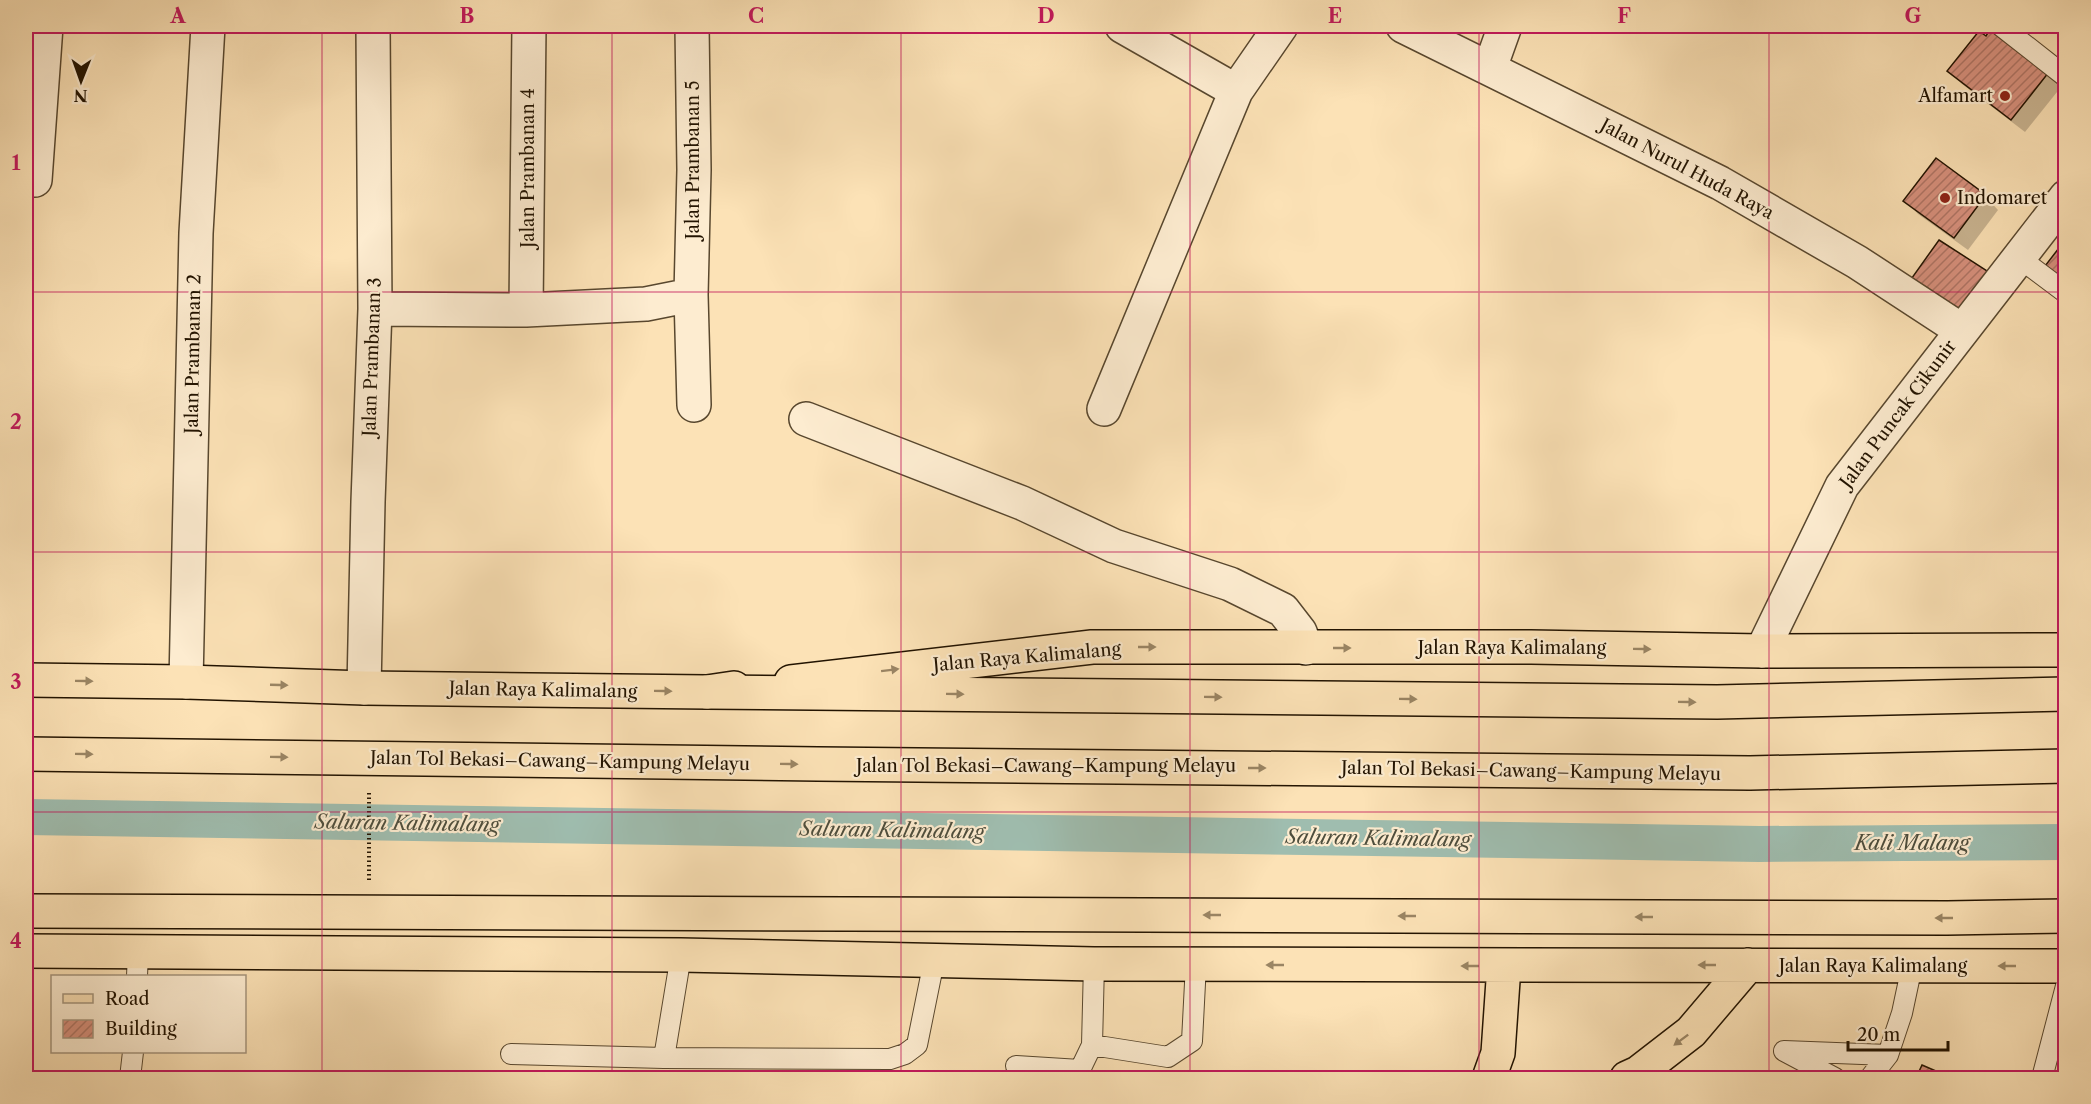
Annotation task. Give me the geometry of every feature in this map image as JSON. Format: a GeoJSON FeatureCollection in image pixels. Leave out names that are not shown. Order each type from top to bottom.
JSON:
{"type":"FeatureCollection","features":[{"type":"Feature","properties":{"kind":"main road","name":"Jalan Raya Kalimalang"},"geometry":{"type":"LineString","coordinates":[[26,680],[364,688],[707,692],[1092,647],[1531,647],[1762,651],[2066,650]]}},
{"type":"Feature","properties":{"kind":"main road"},"geometry":{"type":"LineString","coordinates":[[707,692],[1717,702],[2066,694]]}},
{"type":"Feature","properties":{"kind":"main road","name":"Jalan Tol Bekasi–Cawang–Kampung Melayu"},"geometry":{"type":"LineString","coordinates":[[26,754],[830,765],[1750,773],[2066,766]]}},
{"type":"Feature","properties":{"kind":"main road"},"geometry":{"type":"LineString","coordinates":[[26,911],[1947,918],[2066,916]]}},
{"type":"Feature","properties":{"kind":"main road","name":"Jalan Raya Kalimalang"},"geometry":{"type":"LineString","coordinates":[[26,951],[137,965],[681,955],[1094,964],[2066,966]]}},
{"type":"Feature","properties":{"kind":"main road"},"geometry":{"type":"LineString","coordinates":[[1627,1078],[1638,1073],[1691,1032],[1748,965]]}},
{"type":"Feature","properties":{"kind":"main road"},"geometry":{"type":"LineString","coordinates":[[1489,1078],[1498,1053],[1504,966]]}},
{"type":"Feature","properties":{"kind":"street"},"geometry":{"type":"LineString","coordinates":[[35,180],[46,26]]}},
{"type":"Feature","properties":{"kind":"street","name":"Jalan Prambanan 2"},"geometry":{"type":"LineString","coordinates":[[186,682],[196,233],[208,26]]}},
{"type":"Feature","properties":{"kind":"street","name":"Jalan Prambanan 3"},"geometry":{"type":"LineString","coordinates":[[364,688],[375,309],[373,26]]}},
{"type":"Feature","properties":{"kind":"street","name":"Jalan Prambanan 4"},"geometry":{"type":"LineString","coordinates":[[526,310],[529,26]]}},
{"type":"Feature","properties":{"kind":"street","name":"Jalan Prambanan 5"},"geometry":{"type":"LineString","coordinates":[[692,26],[694,170],[691,294],[694,405]]}},
{"type":"Feature","properties":{"kind":"street"},"geometry":{"type":"LineString","coordinates":[[1122,26],[1236,91]]}},
{"type":"Feature","properties":{"kind":"street"},"geometry":{"type":"LineString","coordinates":[[1104,409],[1236,91],[1281,26]]}},
{"type":"Feature","properties":{"kind":"street","name":"Jalan Nurul Huda Raya"},"geometry":{"type":"LineString","coordinates":[[1403,26],[1720,183],[1857,262],[1961,330]]}},
{"type":"Feature","properties":{"kind":"street"},"geometry":{"type":"LineString","coordinates":[[1490,68],[1505,26]]}},
{"type":"Feature","properties":{"kind":"street","name":"Jalan Puncak Cikunir"},"geometry":{"type":"LineString","coordinates":[[1762,651],[1842,486],[2066,197]]}},
{"type":"Feature","properties":{"kind":"street"},"geometry":{"type":"LineString","coordinates":[[375,309],[526,310],[646,304],[691,294]]}},
{"type":"Feature","properties":{"kind":"street"},"geometry":{"type":"LineString","coordinates":[[806,419],[1022,503],[1114,546],[1230,584],[1283,610],[1300,632],[1306,648]]}},
{"type":"Feature","properties":{"kind":"lane"},"geometry":{"type":"LineString","coordinates":[[2001,26],[2066,77]]}},
{"type":"Feature","properties":{"kind":"lane"},"geometry":{"type":"LineString","coordinates":[[2018,257],[2066,293]]}},
{"type":"Feature","properties":{"kind":"lane"},"geometry":{"type":"LineString","coordinates":[[664,1058],[681,955]]}},
{"type":"Feature","properties":{"kind":"lane"},"geometry":{"type":"LineString","coordinates":[[511,1054],[664,1058],[890,1059],[905,1054],[917,1046],[934,962]]}},
{"type":"Feature","properties":{"kind":"lane"},"geometry":{"type":"LineString","coordinates":[[1016,1066],[1080,1070],[1092,1045],[1094,964]]}},
{"type":"Feature","properties":{"kind":"lane"},"geometry":{"type":"LineString","coordinates":[[1092,1045],[1168,1057],[1192,1041],[1196,964]]}},
{"type":"Feature","properties":{"kind":"lane"},"geometry":{"type":"LineString","coordinates":[[1870,1078],[1888,1055],[1902,1013],[1912,966]]}},
{"type":"Feature","properties":{"kind":"lane"},"geometry":{"type":"LineString","coordinates":[[2042,1078],[2066,986]]}},
{"type":"Feature","properties":{"kind":"lane"},"geometry":{"type":"LineString","coordinates":[[1835,1078],[1784,1051],[1888,1055]]}},
{"type":"Feature","properties":{"kind":"lane"},"geometry":{"type":"LineString","coordinates":[[130,1078],[133,1053]]}},
{"type":"Feature","properties":{"kind":"path"},"geometry":{"type":"LineString","coordinates":[[369,783],[369,889]]}},
{"type":"Feature","properties":{"kind":"building","name":"Alfamart"},"geometry":{"type":"Polygon","coordinates":[[[1991,28],[2049,72],[2011,120],[1947,71],[1979,31],[1986,36],[1991,28]]]}},
{"type":"Feature","properties":{"kind":"building","name":"Indomaret"},"geometry":{"type":"Polygon","coordinates":[[[1936,158],[1986,195],[1954,238],[1903,201],[1936,158]]]}},
{"type":"Feature","properties":{"kind":"building"},"geometry":{"type":"Polygon","coordinates":[[[2066,239],[2066,281],[2045,266],[2066,239]]]}},
{"type":"Feature","properties":{"kind":"building"},"geometry":{"type":"Polygon","coordinates":[[[1939,240],[1995,276],[1953,317],[1909,282],[1939,240]]]}},
{"type":"Feature","properties":{"kind":"building"},"geometry":{"type":"Polygon","coordinates":[[[1922,1065],[1952,1078],[1916,1078],[1922,1065]]]}},
{"type":"Feature","properties":{"kind":"waterway","name":"Saluran Kalimalang"},"geometry":{"type":"LineString","coordinates":[[26,817],[1759,844],[2066,842]]}},
{"type":"Feature","properties":{"kind":"place","name":"Alfamart"},"geometry":{"type":"Point","coordinates":[2005,96]}},
{"type":"Feature","properties":{"kind":"place","name":"Indomaret"},"geometry":{"type":"Point","coordinates":[1945,198]}},
{"type":"Feature","properties":{"kind":"water label","name":"Kali Malang"},"geometry":{"type":"Point","coordinates":[1912,843]}}]}
